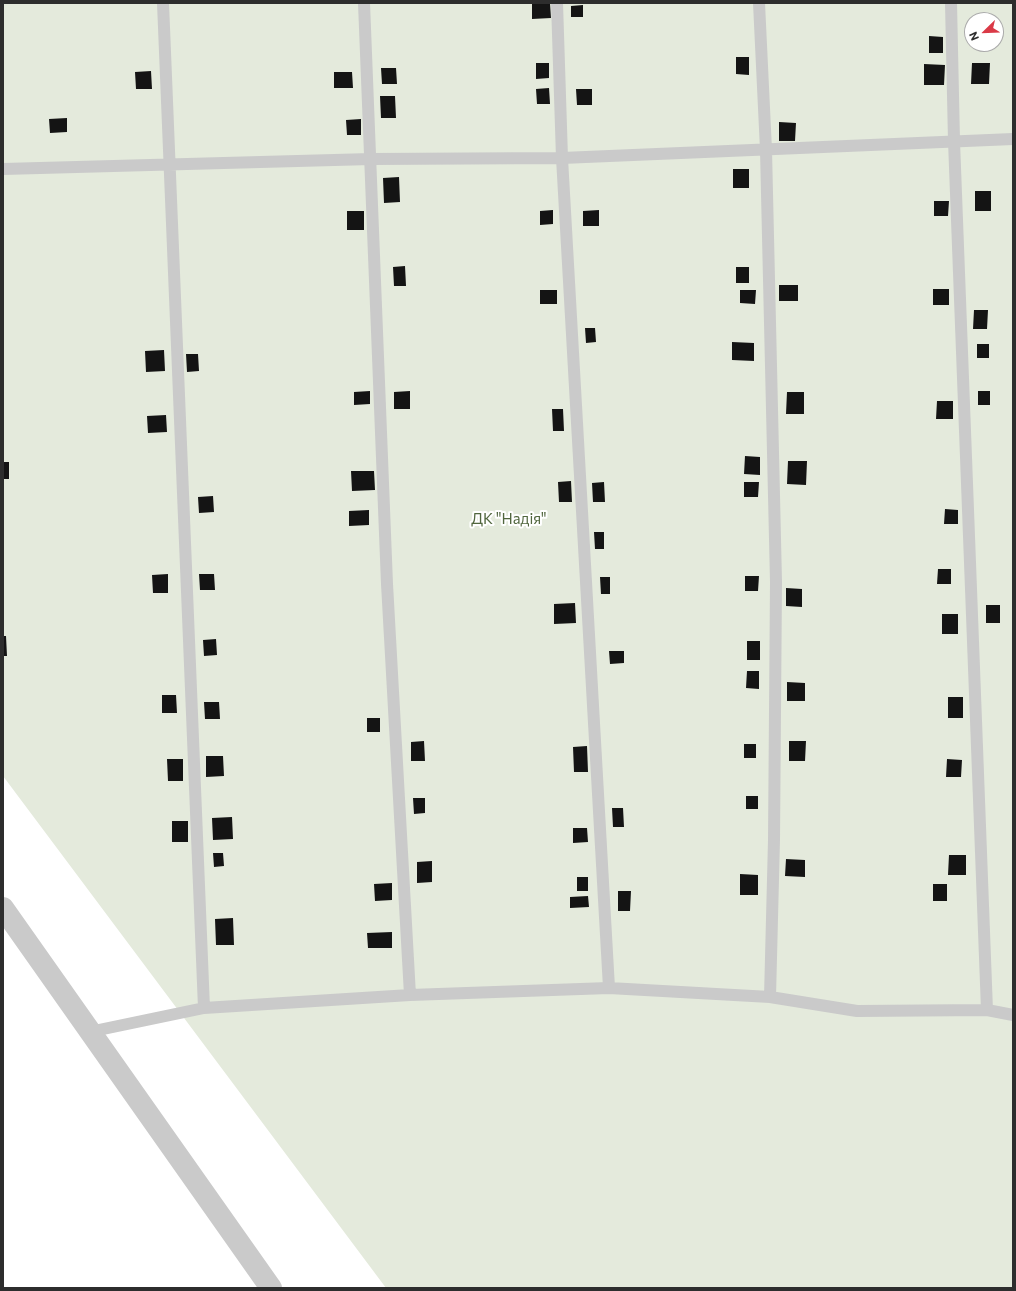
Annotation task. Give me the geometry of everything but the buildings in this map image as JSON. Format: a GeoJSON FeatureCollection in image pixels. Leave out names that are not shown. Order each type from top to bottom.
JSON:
{"type":"FeatureCollection","features":[{"type":"Feature","properties":{"kind":"street"},"geometry":{"type":"LineString","coordinates":[[3,908],[271,1288]]}},
{"type":"Feature","properties":{"kind":"lane"},"geometry":{"type":"LineString","coordinates":[[163,3],[204,1008]]}},
{"type":"Feature","properties":{"kind":"lane"},"geometry":{"type":"LineString","coordinates":[[364,3],[387,584],[410,996]]}},
{"type":"Feature","properties":{"kind":"lane"},"geometry":{"type":"LineString","coordinates":[[557,3],[562,158],[609,988]]}},
{"type":"Feature","properties":{"kind":"lane"},"geometry":{"type":"LineString","coordinates":[[759,3],[766,150],[776,582],[774,840],[770,996]]}},
{"type":"Feature","properties":{"kind":"lane"},"geometry":{"type":"LineString","coordinates":[[950,3],[987,1010]]}},
{"type":"Feature","properties":{"kind":"lane"},"geometry":{"type":"LineString","coordinates":[[3,169],[371,159],[562,158],[1013,139]]}},
{"type":"Feature","properties":{"kind":"lane"},"geometry":{"type":"LineString","coordinates":[[89,1032],[204,1008],[410,996],[609,988],[770,996],[857,1011],[987,1010],[1013,1015]]}},
{"type":"Feature","properties":{"kind":"green space","name":"ДК \"Надія\""},"geometry":{"type":"Polygon","coordinates":[[[3,3],[1013,3],[1013,1288],[386,1288],[3,776],[3,3]]]}}]}
